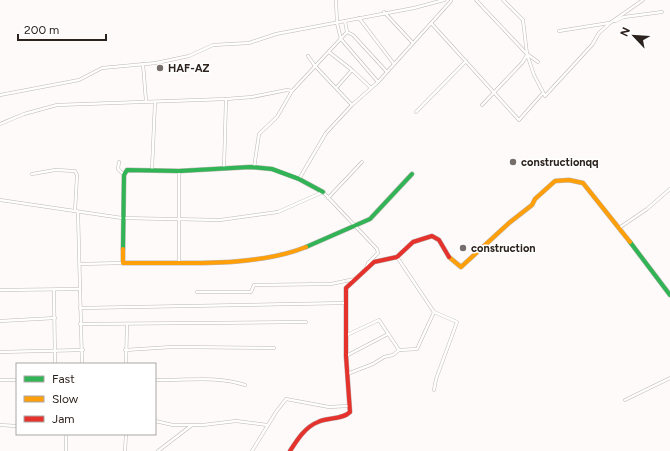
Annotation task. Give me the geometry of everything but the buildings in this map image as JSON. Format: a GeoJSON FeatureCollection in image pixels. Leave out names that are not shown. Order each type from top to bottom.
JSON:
{"type":"FeatureCollection","features":[{"type":"Feature","properties":{"kind":"street"},"geometry":{"type":"LineString","coordinates":[[336,0],[337,23],[341,38],[378,82]]}},
{"type":"Feature","properties":{"kind":"street"},"geometry":{"type":"LineString","coordinates":[[0,95],[79,80],[102,68],[143,64],[189,56],[213,45],[249,43],[276,34],[323,24],[337,23],[384,12],[414,8],[444,0]]}},
{"type":"Feature","properties":{"kind":"street"},"geometry":{"type":"LineString","coordinates":[[298,179],[326,133],[352,105],[378,82],[412,42],[451,0]]}},
{"type":"Feature","properties":{"kind":"street"},"geometry":{"type":"LineString","coordinates":[[476,0],[527,54],[538,62]]}},
{"type":"Feature","properties":{"kind":"street"},"geometry":{"type":"LineString","coordinates":[[503,0],[523,20],[527,54],[534,75],[544,96],[569,72],[592,45],[599,33],[610,23],[643,0]]}},
{"type":"Feature","properties":{"kind":"street"},"geometry":{"type":"LineString","coordinates":[[384,12],[412,42]]}},
{"type":"Feature","properties":{"kind":"street"},"geometry":{"type":"LineString","coordinates":[[559,31],[610,23],[624,17],[662,12]]}},
{"type":"Feature","properties":{"kind":"street"},"geometry":{"type":"LineString","coordinates":[[359,18],[394,64]]}},
{"type":"Feature","properties":{"kind":"street"},"geometry":{"type":"LineString","coordinates":[[254,168],[259,134],[277,117],[292,91],[346,32],[345,21]]}},
{"type":"Feature","properties":{"kind":"street"},"geometry":{"type":"LineString","coordinates":[[431,23],[518,120],[543,93]]}},
{"type":"Feature","properties":{"kind":"street"},"geometry":{"type":"LineString","coordinates":[[346,32],[354,35],[387,72]]}},
{"type":"Feature","properties":{"kind":"street"},"geometry":{"type":"LineString","coordinates":[[329,52],[352,70],[371,88]]}},
{"type":"Feature","properties":{"kind":"street"},"geometry":{"type":"LineString","coordinates":[[482,105],[522,63],[527,54]]}},
{"type":"Feature","properties":{"kind":"street"},"geometry":{"type":"LineString","coordinates":[[308,56],[315,66],[352,105]]}},
{"type":"Feature","properties":{"kind":"street"},"geometry":{"type":"LineString","coordinates":[[416,112],[466,61]]}},
{"type":"Feature","properties":{"kind":"street"},"geometry":{"type":"LineString","coordinates":[[143,64],[146,101]]}},
{"type":"Feature","properties":{"kind":"street"},"geometry":{"type":"LineString","coordinates":[[336,87],[352,70]]}},
{"type":"Feature","properties":{"kind":"street"},"geometry":{"type":"LineString","coordinates":[[0,124],[24,114],[57,105],[226,99],[287,90],[292,91]]}},
{"type":"Feature","properties":{"kind":"street"},"geometry":{"type":"LineString","coordinates":[[224,170],[226,99]]}},
{"type":"Feature","properties":{"kind":"street"},"geometry":{"type":"LineString","coordinates":[[152,169],[155,102]]}},
{"type":"Feature","properties":{"kind":"street"},"geometry":{"type":"LineString","coordinates":[[119,162],[118,169],[124,175]]}},
{"type":"Feature","properties":{"kind":"street"},"geometry":{"type":"LineString","coordinates":[[328,198],[362,162]]}},
{"type":"Feature","properties":{"kind":"street"},"geometry":{"type":"LineString","coordinates":[[123,263],[122,218],[124,175],[127,170],[152,169],[179,171],[254,168],[272,169],[298,179],[323,192],[378,251],[368,263],[366,270]]}},
{"type":"Feature","properties":{"kind":"street"},"geometry":{"type":"LineString","coordinates":[[32,174],[55,170],[75,171],[76,212],[80,264],[80,324],[83,350],[82,363]]}},
{"type":"Feature","properties":{"kind":"street"},"geometry":{"type":"LineString","coordinates":[[179,171],[179,262]]}},
{"type":"Feature","properties":{"kind":"street"},"geometry":{"type":"LineString","coordinates":[[80,264],[237,261],[291,252],[356,227],[370,219],[412,174]]}},
{"type":"Feature","properties":{"kind":"street"},"geometry":{"type":"LineString","coordinates":[[290,451],[310,424],[327,418],[345,417],[350,412],[348,406],[346,356],[346,288],[379,260],[397,257],[413,242],[432,236],[439,240],[443,254],[461,267],[468,259],[482,249],[513,220],[532,205],[535,199],[555,181],[569,180],[583,183],[670,295]]}},
{"type":"Feature","properties":{"kind":"street"},"geometry":{"type":"LineString","coordinates":[[619,228],[647,209],[670,189]]}},
{"type":"Feature","properties":{"kind":"street"},"geometry":{"type":"LineString","coordinates":[[0,200],[122,218],[220,220],[264,215],[288,208],[323,192]]}},
{"type":"Feature","properties":{"kind":"street"},"geometry":{"type":"LineString","coordinates":[[397,257],[434,312],[457,322],[440,368],[434,390]]}},
{"type":"Feature","properties":{"kind":"street"},"geometry":{"type":"LineString","coordinates":[[197,292],[251,292],[254,285],[331,284],[355,279]]}},
{"type":"Feature","properties":{"kind":"street"},"geometry":{"type":"LineString","coordinates":[[0,290],[80,290]]}},
{"type":"Feature","properties":{"kind":"street"},"geometry":{"type":"LineString","coordinates":[[54,290],[55,363]]}},
{"type":"Feature","properties":{"kind":"street"},"geometry":{"type":"LineString","coordinates":[[80,308],[346,304]]}},
{"type":"Feature","properties":{"kind":"street"},"geometry":{"type":"LineString","coordinates":[[347,374],[373,364],[384,357],[393,355],[399,350],[417,349],[434,312]]}},
{"type":"Feature","properties":{"kind":"street"},"geometry":{"type":"LineString","coordinates":[[0,321],[55,318]]}},
{"type":"Feature","properties":{"kind":"street"},"geometry":{"type":"LineString","coordinates":[[347,335],[379,320],[399,350]]}},
{"type":"Feature","properties":{"kind":"street"},"geometry":{"type":"LineString","coordinates":[[80,324],[306,322]]}},
{"type":"Feature","properties":{"kind":"street"},"geometry":{"type":"LineString","coordinates":[[126,363],[125,350],[127,324]]}},
{"type":"Feature","properties":{"kind":"street"},"geometry":{"type":"LineString","coordinates":[[346,356],[388,334]]}},
{"type":"Feature","properties":{"kind":"street"},"geometry":{"type":"LineString","coordinates":[[125,350],[172,347],[274,348]]}},
{"type":"Feature","properties":{"kind":"street"},"geometry":{"type":"LineString","coordinates":[[0,352],[83,350]]}},
{"type":"Feature","properties":{"kind":"street"},"geometry":{"type":"LineString","coordinates":[[156,380],[196,378],[230,380],[244,385]]}},
{"type":"Feature","properties":{"kind":"street"},"geometry":{"type":"LineString","coordinates":[[625,400],[670,378]]}},
{"type":"Feature","properties":{"kind":"street"},"geometry":{"type":"LineString","coordinates":[[0,380],[16,380]]}},
{"type":"Feature","properties":{"kind":"street"},"geometry":{"type":"LineString","coordinates":[[252,451],[267,425],[286,399],[329,407],[348,406]]}},
{"type":"Feature","properties":{"kind":"street"},"geometry":{"type":"LineString","coordinates":[[156,421],[174,425],[193,425],[236,421],[267,425]]}},
{"type":"Feature","properties":{"kind":"street"},"geometry":{"type":"LineString","coordinates":[[0,425],[16,426]]}},
{"type":"Feature","properties":{"kind":"street"},"geometry":{"type":"LineString","coordinates":[[158,451],[193,425]]}},
{"type":"Feature","properties":{"kind":"street"},"geometry":{"type":"LineString","coordinates":[[66,435],[66,451]]}},
{"type":"Feature","properties":{"kind":"street"},"geometry":{"type":"LineString","coordinates":[[125,451],[126,435]]}},
{"type":"Feature","properties":{"kind":"traffic: fast"},"geometry":{"type":"LineString","coordinates":[[123,249],[124,175],[127,170],[179,171],[250,167],[272,169],[299,179],[323,192]]}},
{"type":"Feature","properties":{"kind":"traffic: fast"},"geometry":{"type":"LineString","coordinates":[[306,247],[370,219],[412,174]]}},
{"type":"Feature","properties":{"kind":"traffic: fast"},"geometry":{"type":"LineString","coordinates":[[630,242],[670,295]]}},
{"type":"Feature","properties":{"kind":"traffic: slow"},"geometry":{"type":"LineString","coordinates":[[449,257],[461,267],[509,223],[532,205],[535,199],[555,181],[569,180],[583,183],[630,242]]}},
{"type":"Feature","properties":{"kind":"traffic: slow"},"geometry":{"type":"LineString","coordinates":[[123,249],[123,263],[192,263],[240,261],[263,258],[286,254],[306,247]]}},
{"type":"Feature","properties":{"kind":"traffic: jam"},"geometry":{"type":"LineString","coordinates":[[290,451],[302,434],[313,424],[322,420],[347,415],[350,412],[346,356],[346,288],[374,262],[397,257],[413,242],[432,236],[439,240],[449,257]]}},
{"type":"Feature","properties":{"kind":"place","name":"HAF-AZ"},"geometry":{"type":"Point","coordinates":[160,68]}},
{"type":"Feature","properties":{"kind":"place","name":"constructionqq"},"geometry":{"type":"Point","coordinates":[513,162]}},
{"type":"Feature","properties":{"kind":"place","name":"construction"},"geometry":{"type":"Point","coordinates":[463,248]}}]}
